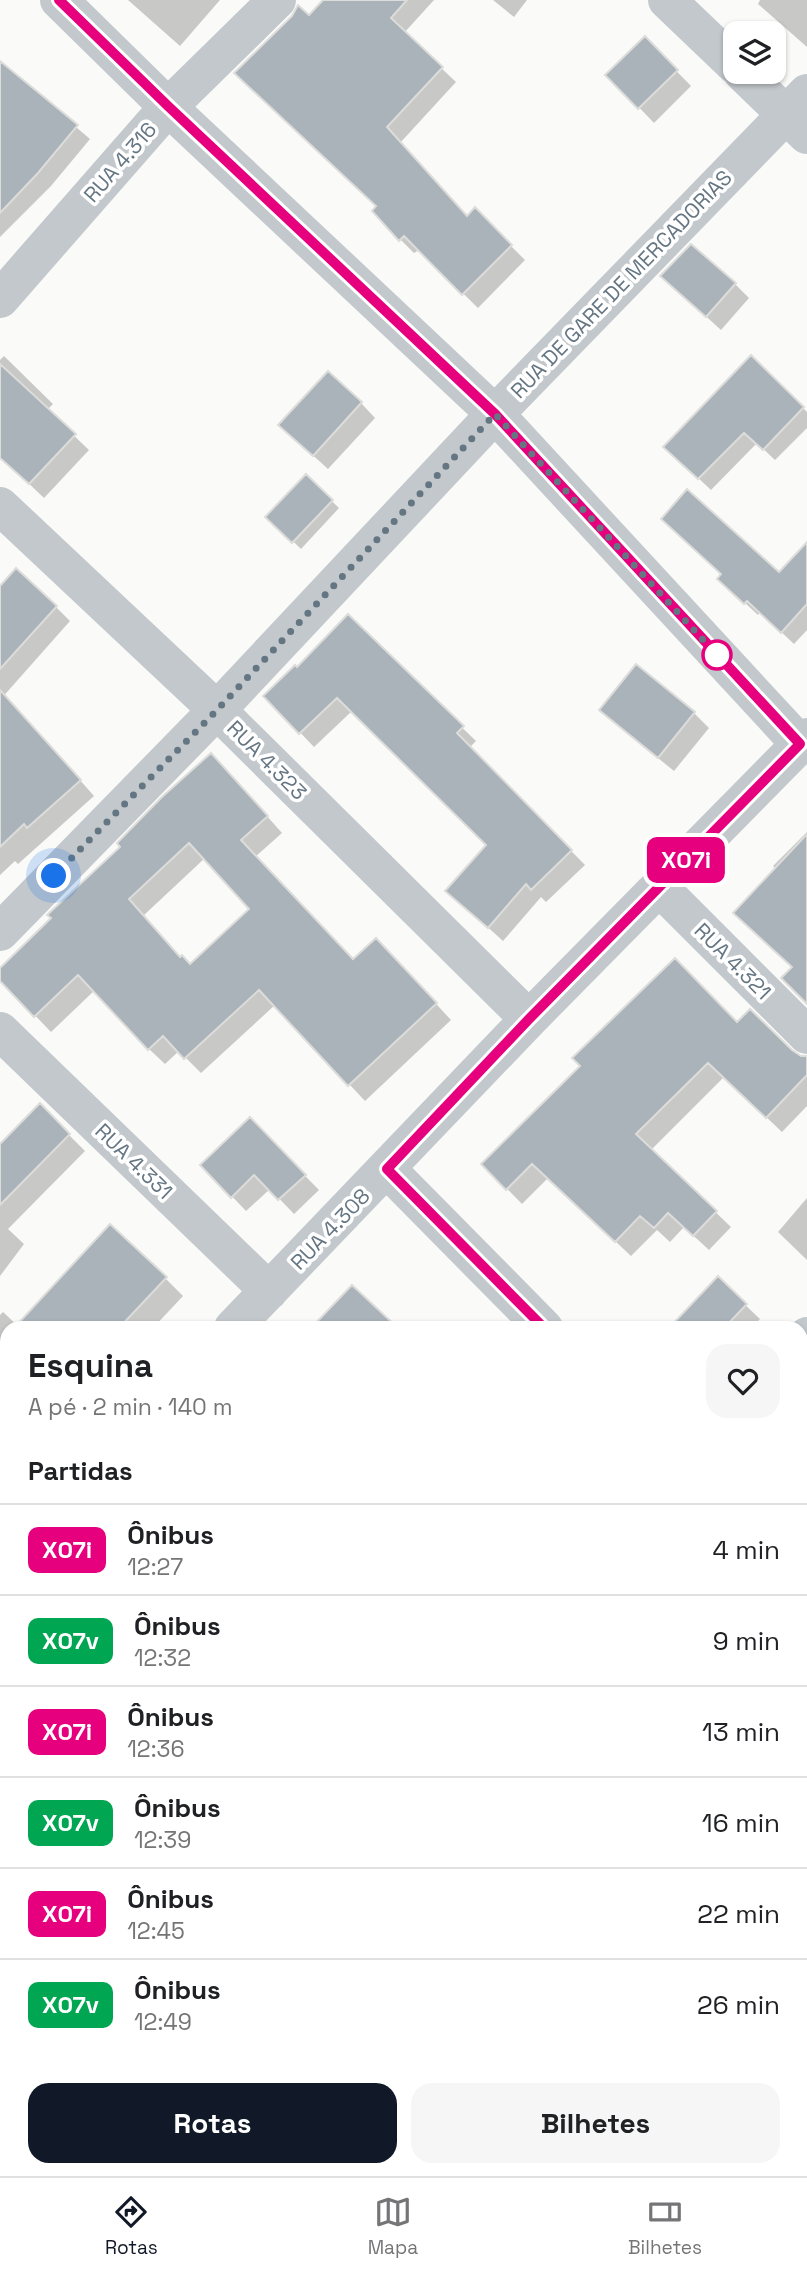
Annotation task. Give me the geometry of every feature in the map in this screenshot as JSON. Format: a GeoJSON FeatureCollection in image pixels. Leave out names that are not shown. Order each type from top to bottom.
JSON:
{"type":"FeatureCollection","features":[{"type":"Feature","properties":{"kind":"street"},"geometry":{"type":"LineString","coordinates":[[59,0],[495,414],[803,740]]}},
{"type":"Feature","properties":{"kind":"street","name":"RUA 4.316"},"geometry":{"type":"LineString","coordinates":[[0,299],[169,107],[277,0]]}},
{"type":"Feature","properties":{"kind":"street"},"geometry":{"type":"LineString","coordinates":[[667,0],[723,54]]}},
{"type":"Feature","properties":{"kind":"street"},"geometry":{"type":"LineString","coordinates":[[759,84],[800,114]]}},
{"type":"Feature","properties":{"kind":"street","name":"RUA DE GARE DE MERCADORIAS"},"geometry":{"type":"LineString","coordinates":[[0,932],[217,710],[495,414],[800,114]]}},
{"type":"Feature","properties":{"kind":"street","name":"RUA 4.323"},"geometry":{"type":"LineString","coordinates":[[0,506],[217,710],[529,1019]]}},
{"type":"Feature","properties":{"kind":"street","name":"RUA 4.308"},"geometry":{"type":"LineString","coordinates":[[240,1321],[529,1019],[803,740]]}},
{"type":"Feature","properties":{"kind":"street","name":"RUA 4.321"},"geometry":{"type":"LineString","coordinates":[[659,887],[807,1035]]}},
{"type":"Feature","properties":{"kind":"street","name":"RUA 4.331"},"geometry":{"type":"LineString","coordinates":[[0,1031],[269,1291]]}},
{"type":"Feature","properties":{"kind":"street"},"geometry":{"type":"LineString","coordinates":[[387,1169],[537,1321]]}},
{"type":"Feature","properties":{"kind":"building"},"geometry":{"type":"Polygon","coordinates":[[[323,0],[407,0],[391,18],[443,67],[387,127],[467,216],[475,207],[512,245],[462,295],[404,236],[399,241],[372,211],[376,206],[234,73],[292,16],[298,5],[309,15],[323,0]]]}},
{"type":"Feature","properties":{"kind":"building"},"geometry":{"type":"Polygon","coordinates":[[[645,36],[678,70],[638,109],[605,75],[645,36]]]}},
{"type":"Feature","properties":{"kind":"building"},"geometry":{"type":"Polygon","coordinates":[[[0,61],[78,125],[0,213],[0,61]]]}},
{"type":"Feature","properties":{"kind":"building"},"geometry":{"type":"Polygon","coordinates":[[[691,244],[736,283],[706,317],[660,276],[691,244]]]}},
{"type":"Feature","properties":{"kind":"building"},"geometry":{"type":"Polygon","coordinates":[[[751,355],[804,407],[763,450],[744,433],[698,479],[663,447],[751,355]]]}},
{"type":"Feature","properties":{"kind":"building"},"geometry":{"type":"Polygon","coordinates":[[[0,364],[76,434],[29,484],[0,458],[0,364]]]}},
{"type":"Feature","properties":{"kind":"building"},"geometry":{"type":"Polygon","coordinates":[[[328,371],[362,402],[313,456],[278,425],[328,371]]]}},
{"type":"Feature","properties":{"kind":"building"},"geometry":{"type":"Polygon","coordinates":[[[306,474],[333,500],[292,543],[265,517],[306,474]]]}},
{"type":"Feature","properties":{"kind":"building"},"geometry":{"type":"Polygon","coordinates":[[[687,489],[779,572],[807,542],[807,604],[781,633],[747,601],[744,604],[717,579],[721,574],[661,519],[687,489]]]}},
{"type":"Feature","properties":{"kind":"building"},"geometry":{"type":"Polygon","coordinates":[[[16,568],[57,606],[0,669],[0,586],[16,568]]]}},
{"type":"Feature","properties":{"kind":"building"},"geometry":{"type":"Polygon","coordinates":[[[348,614],[464,726],[457,733],[572,850],[531,890],[526,884],[488,928],[445,891],[486,845],[337,698],[299,734],[263,696],[295,665],[297,667],[348,614]]]}},
{"type":"Feature","properties":{"kind":"building"},"geometry":{"type":"Polygon","coordinates":[[[636,664],[695,712],[658,758],[599,710],[636,664]]]}},
{"type":"Feature","properties":{"kind":"building"},"geometry":{"type":"Polygon","coordinates":[[[0,690],[81,780],[27,828],[24,824],[0,847],[0,690]]]}},
{"type":"Feature","properties":{"kind":"building"},"geometry":{"type":"Polygon","coordinates":[[[211,753],[268,816],[241,840],[353,959],[376,938],[437,1003],[348,1086],[259,990],[184,1059],[163,1036],[148,1050],[78,975],[34,1017],[0,981],[0,968],[51,918],[47,915],[120,847],[117,843],[162,797],[211,753]],[[189,843],[129,899],[180,957],[182,955],[190,964],[249,909],[189,843]]]}},
{"type":"Feature","properties":{"kind":"building"},"geometry":{"type":"Polygon","coordinates":[[[807,834],[807,1004],[781,978],[792,967],[733,913],[807,834]]]}},
{"type":"Feature","properties":{"kind":"building"},"geometry":{"type":"Polygon","coordinates":[[[675,958],[737,1022],[750,1009],[792,1050],[801,1056],[807,1056],[807,1075],[766,1118],[708,1063],[636,1134],[717,1211],[693,1236],[668,1213],[654,1228],[640,1216],[615,1242],[532,1164],[506,1190],[481,1164],[580,1066],[572,1058],[675,958]]]}},
{"type":"Feature","properties":{"kind":"building"},"geometry":{"type":"Polygon","coordinates":[[[40,1103],[70,1134],[0,1205],[0,1144],[40,1103]]]}},
{"type":"Feature","properties":{"kind":"building"},"geometry":{"type":"Polygon","coordinates":[[[250,1117],[306,1175],[278,1200],[254,1175],[231,1198],[200,1165],[250,1117]]]}},
{"type":"Feature","properties":{"kind":"building"},"geometry":{"type":"Polygon","coordinates":[[[110,1224],[167,1277],[126,1321],[20,1321],[110,1224]]]}},
{"type":"Feature","properties":{"kind":"building"},"geometry":{"type":"Polygon","coordinates":[[[718,1276],[747,1304],[731,1321],[676,1321],[718,1276]]]}},
{"type":"Feature","properties":{"kind":"building"},"geometry":{"type":"Polygon","coordinates":[[[352,1285],[391,1321],[318,1321],[352,1285]]]}},
{"type":"Feature","properties":{"kind":"bus line","name":"X07i"},"geometry":{"type":"LineString","coordinates":[[59,0],[495,414],[800,744],[529,1019],[387,1169],[537,1321]]}},
{"type":"Feature","properties":{"kind":"route"},"geometry":{"type":"LineString","coordinates":[[54,876],[217,710],[495,414],[717,655]]}}]}
